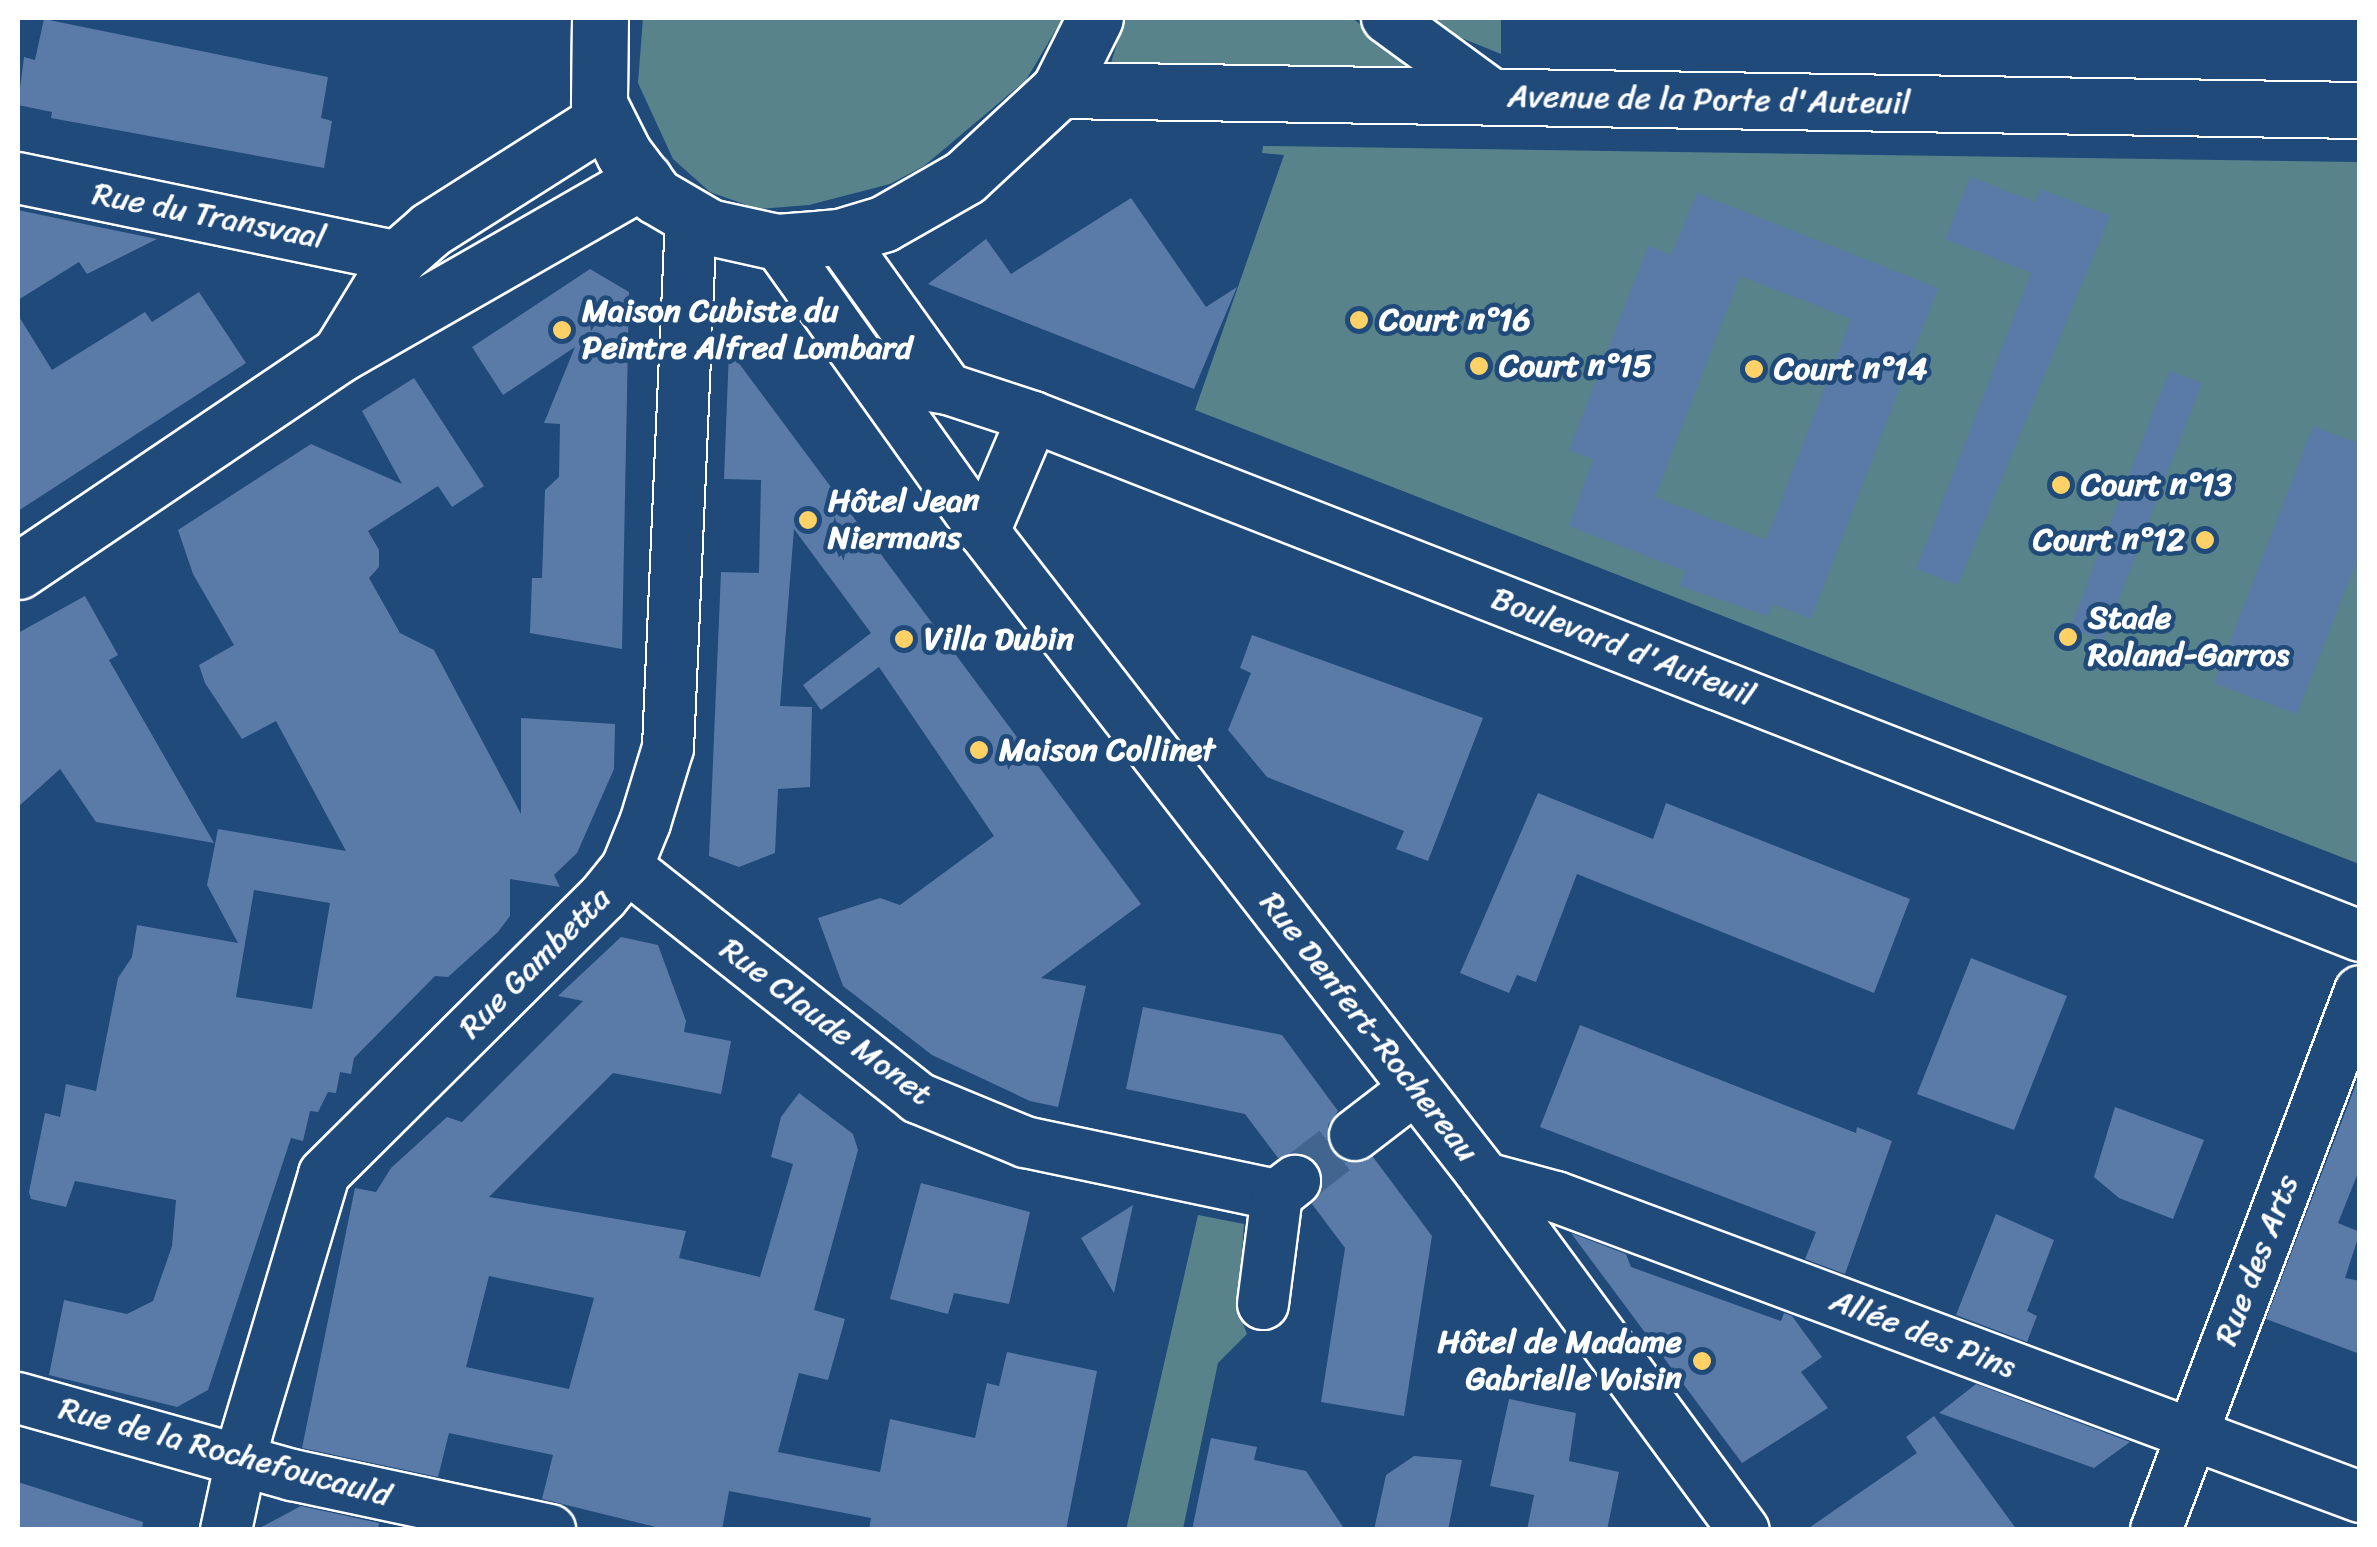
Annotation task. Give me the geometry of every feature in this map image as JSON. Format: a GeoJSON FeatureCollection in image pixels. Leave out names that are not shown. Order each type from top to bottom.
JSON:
{"type":"FeatureCollection","features":[{"type":"Feature","properties":{"kind":"main road"},"geometry":{"type":"LineString","coordinates":[[600,18],[594,67],[604,119],[644,180],[692,220],[777,242],[839,237],[936,197],[1059,90],[1095,18]]}},
{"type":"Feature","properties":{"kind":"main road","name":"Avenue de la Porte d'Auteuil"},"geometry":{"type":"LineString","coordinates":[[1059,90],[2360,110]]}},
{"type":"Feature","properties":{"kind":"main road"},"geometry":{"type":"LineString","coordinates":[[338,356],[400,257],[430,230],[604,119]]}},
{"type":"Feature","properties":{"kind":"main road"},"geometry":{"type":"LineString","coordinates":[[18,571],[338,356],[644,180]]}},
{"type":"Feature","properties":{"kind":"street"},"geometry":{"type":"LineString","coordinates":[[1388,18],[1495,97]]}},
{"type":"Feature","properties":{"kind":"street","name":"Rue du Transvaal"},"geometry":{"type":"LineString","coordinates":[[18,178],[400,257]]}},
{"type":"Feature","properties":{"kind":"street","name":"Rue Gambetta"},"geometry":{"type":"LineString","coordinates":[[226,1530],[240,1461],[324,1174],[627,868],[668,748],[692,220]]}},
{"type":"Feature","properties":{"kind":"street"},"geometry":{"type":"LineString","coordinates":[[839,237],[948,389]]}},
{"type":"Feature","properties":{"kind":"street","name":"Rue Denfert-Rochereau"},"geometry":{"type":"LineString","coordinates":[[777,242],[880,378],[984,532],[1486,1178],[1744,1530]]}},
{"type":"Feature","properties":{"kind":"street","name":"Boulevard d'Auteuil"},"geometry":{"type":"LineString","coordinates":[[880,378],[948,389],[1033,417],[2360,936]]}},
{"type":"Feature","properties":{"kind":"street"},"geometry":{"type":"LineString","coordinates":[[984,532],[1033,417]]}},
{"type":"Feature","properties":{"kind":"street","name":"Rue Claude Monet"},"geometry":{"type":"LineString","coordinates":[[627,868],[918,1098],[1025,1142],[1286,1188],[1263,1304]]}},
{"type":"Feature","properties":{"kind":"street","name":"Rue des Arts"},"geometry":{"type":"LineString","coordinates":[[2156,1530],[2360,990]]}},
{"type":"Feature","properties":{"kind":"street"},"geometry":{"type":"LineString","coordinates":[[1356,1134],[1414,1089]]}},
{"type":"Feature","properties":{"kind":"street","name":"Allée des Pins"},"geometry":{"type":"LineString","coordinates":[[1486,1178],[1556,1197],[2360,1496]]}},
{"type":"Feature","properties":{"kind":"street","name":"Rue de la Rochefoucauld"},"geometry":{"type":"LineString","coordinates":[[18,1398],[240,1461],[550,1530]]}},
{"type":"Feature","properties":{"kind":"green space"},"geometry":{"type":"Polygon","coordinates":[[[643,18],[1063,18],[1026,80],[924,166],[890,184],[809,205],[758,209],[710,192],[673,159],[638,83],[643,18]]]}},
{"type":"Feature","properties":{"kind":"green space"},"geometry":{"type":"Polygon","coordinates":[[[1125,18],[1352,18],[1402,55],[1404,70],[1110,66],[1125,18]]]}},
{"type":"Feature","properties":{"kind":"green space"},"geometry":{"type":"Polygon","coordinates":[[[1418,18],[1501,18],[1501,54],[1454,35],[1418,18]]]}},
{"type":"Feature","properties":{"kind":"green space","name":"Stade Roland-Garros"},"geometry":{"type":"Polygon","coordinates":[[[1263,146],[2359,162],[2359,864],[1195,410],[1284,155],[1262,153],[1263,146]]]}},
{"type":"Feature","properties":{"kind":"green space"},"geometry":{"type":"Polygon","coordinates":[[[1198,1215],[1244,1224],[1238,1310],[1247,1334],[1218,1363],[1183,1529],[1126,1530],[1198,1215]]]}},
{"type":"Feature","properties":{"kind":"building"},"geometry":{"type":"Polygon","coordinates":[[[44,19],[328,77],[321,118],[332,121],[324,168],[51,118],[52,112],[18,105],[24,57],[35,60],[44,19]]]}},
{"type":"Feature","properties":{"kind":"building"},"geometry":{"type":"Polygon","coordinates":[[[1970,177],[2035,202],[2040,189],[2110,216],[1958,585],[1916,569],[2031,273],[1945,239],[1970,177]]]}},
{"type":"Feature","properties":{"kind":"building","name":"Court n°14"},"geometry":{"type":"Polygon","coordinates":[[[1697,193],[1938,288],[1811,619],[1773,604],[1768,616],[1680,586],[1685,571],[1569,526],[1593,459],[1569,450],[1648,246],[1671,255],[1697,193]],[[1740,276],[1655,497],[1766,540],[1851,319],[1740,276]]]}},
{"type":"Feature","properties":{"kind":"building"},"geometry":{"type":"Polygon","coordinates":[[[1131,198],[1206,307],[1237,287],[1194,389],[928,284],[986,239],[1011,274],[1131,198]]]}},
{"type":"Feature","properties":{"kind":"building"},"geometry":{"type":"Polygon","coordinates":[[[18,210],[157,239],[87,274],[79,262],[18,300],[18,210]]]}},
{"type":"Feature","properties":{"kind":"building"},"geometry":{"type":"Polygon","coordinates":[[[590,269],[629,292],[622,649],[530,633],[532,578],[542,578],[545,490],[559,477],[560,424],[544,423],[575,347],[503,395],[472,347],[590,269]]]}},
{"type":"Feature","properties":{"kind":"building"},"geometry":{"type":"Polygon","coordinates":[[[199,292],[246,363],[18,511],[18,315],[52,370],[145,312],[152,322],[199,292]]]}},
{"type":"Feature","properties":{"kind":"building"},"geometry":{"type":"Polygon","coordinates":[[[729,350],[1141,904],[1041,978],[1086,986],[1058,1107],[1030,1101],[932,1055],[843,986],[818,918],[880,898],[900,905],[994,836],[879,667],[821,710],[803,685],[871,633],[794,529],[780,706],[812,707],[810,787],[778,789],[775,853],[739,867],[709,856],[721,572],[759,573],[761,480],[724,479],[729,350]]]}},
{"type":"Feature","properties":{"kind":"building"},"geometry":{"type":"Polygon","coordinates":[[[2169,371],[2202,383],[2103,640],[2070,628],[2169,371]]]}},
{"type":"Feature","properties":{"kind":"building"},"geometry":{"type":"Polygon","coordinates":[[[414,378],[484,486],[452,507],[438,486],[368,531],[379,550],[379,567],[369,578],[400,633],[434,650],[521,814],[521,718],[615,724],[614,769],[577,853],[554,875],[560,887],[510,879],[510,916],[498,932],[448,977],[435,976],[354,1058],[351,1074],[340,1072],[336,1093],[328,1092],[318,1112],[310,1111],[303,1141],[291,1138],[208,1390],[177,1407],[49,1375],[64,1300],[127,1314],[153,1301],[172,1246],[176,1200],[75,1181],[66,1207],[31,1199],[29,1192],[45,1113],[60,1117],[66,1084],[96,1091],[118,978],[132,957],[137,925],[238,943],[207,885],[218,829],[346,851],[276,721],[242,739],[205,683],[199,665],[234,645],[193,574],[178,530],[311,444],[402,484],[362,411],[414,378]],[[254,890],[236,997],[312,1009],[330,903],[254,890]]]}},
{"type":"Feature","properties":{"kind":"building"},"geometry":{"type":"Polygon","coordinates":[[[2313,426],[2360,444],[2360,552],[2297,714],[2214,683],[2313,426]]]}},
{"type":"Feature","properties":{"kind":"building"},"geometry":{"type":"Polygon","coordinates":[[[85,596],[118,655],[109,660],[214,843],[96,822],[60,769],[18,807],[18,633],[85,596]]]}},
{"type":"Feature","properties":{"kind":"building"},"geometry":{"type":"Polygon","coordinates":[[[1252,635],[1483,718],[1428,861],[1396,849],[1404,831],[1267,777],[1228,730],[1251,673],[1240,668],[1252,635]]]}},
{"type":"Feature","properties":{"kind":"building"},"geometry":{"type":"Polygon","coordinates":[[[1538,793],[1653,839],[1666,803],[1910,899],[1874,993],[1577,874],[1536,982],[1517,975],[1509,993],[1460,973],[1538,793]]]}},
{"type":"Feature","properties":{"kind":"building"},"geometry":{"type":"Polygon","coordinates":[[[621,937],[658,945],[686,1021],[684,1032],[731,1041],[721,1094],[613,1073],[489,1197],[686,1231],[679,1258],[760,1277],[793,1164],[771,1157],[781,1117],[799,1093],[853,1134],[858,1150],[814,1310],[845,1319],[828,1380],[799,1373],[778,1452],[880,1472],[890,1419],[975,1438],[987,1383],[999,1386],[1007,1352],[1097,1371],[1066,1530],[869,1530],[871,1518],[729,1491],[722,1530],[668,1530],[542,1499],[553,1455],[449,1433],[438,1477],[302,1448],[355,1188],[376,1192],[391,1168],[447,1117],[462,1122],[583,1001],[558,996],[621,937]],[[489,1276],[466,1367],[569,1389],[594,1298],[489,1276]]]}},
{"type":"Feature","properties":{"kind":"building"},"geometry":{"type":"Polygon","coordinates":[[[1971,958],[2067,996],[2014,1130],[1917,1094],[1971,958]]]}},
{"type":"Feature","properties":{"kind":"building"},"geometry":{"type":"Polygon","coordinates":[[[1143,1007],[1282,1035],[1338,1111],[1328,1125],[1332,1152],[1345,1162],[1373,1157],[1432,1236],[1404,1416],[1321,1402],[1345,1248],[1312,1204],[1322,1191],[1318,1164],[1305,1154],[1278,1158],[1245,1114],[1126,1089],[1143,1007]]]}},
{"type":"Feature","properties":{"kind":"building"},"geometry":{"type":"Polygon","coordinates":[[[1580,1025],[1856,1133],[1857,1127],[1892,1141],[1845,1274],[1805,1259],[1816,1232],[1540,1127],[1580,1025]]]}},
{"type":"Feature","properties":{"kind":"building"},"geometry":{"type":"Polygon","coordinates":[[[2360,1074],[2360,1168],[2338,1223],[2360,1232],[2345,1278],[2360,1281],[2360,1354],[2266,1319],[2360,1074]]]}},
{"type":"Feature","properties":{"kind":"building"},"geometry":{"type":"Polygon","coordinates":[[[2115,1107],[2204,1140],[2173,1219],[2119,1198],[2094,1177],[2115,1107]]]}},
{"type":"Feature","properties":{"kind":"building"},"geometry":{"type":"Polygon","coordinates":[[[921,1183],[1030,1212],[1009,1304],[954,1293],[948,1314],[890,1299],[921,1183]]]}},
{"type":"Feature","properties":{"kind":"building"},"geometry":{"type":"Polygon","coordinates":[[[1133,1205],[1114,1293],[1081,1238],[1133,1205]]]}},
{"type":"Feature","properties":{"kind":"building"},"geometry":{"type":"Polygon","coordinates":[[[1996,1214],[2054,1240],[2027,1311],[2037,1316],[2027,1342],[1956,1315],[1996,1214]]]}},
{"type":"Feature","properties":{"kind":"building"},"geometry":{"type":"Polygon","coordinates":[[[1571,1233],[1626,1254],[1631,1267],[1781,1321],[1784,1313],[1792,1316],[1822,1357],[1801,1372],[1828,1408],[1742,1463],[1571,1233]]]}},
{"type":"Feature","properties":{"kind":"building"},"geometry":{"type":"Polygon","coordinates":[[[1976,1384],[2130,1442],[2094,1468],[1939,1413],[1976,1384]]]}},
{"type":"Feature","properties":{"kind":"building"},"geometry":{"type":"Polygon","coordinates":[[[1509,1399],[1576,1413],[1569,1461],[1619,1472],[1607,1530],[1527,1530],[1534,1495],[1490,1486],[1509,1399]]]}},
{"type":"Feature","properties":{"kind":"building"},"geometry":{"type":"Polygon","coordinates":[[[1934,1416],[2017,1530],[1806,1530],[1917,1453],[1906,1437],[1934,1416]]]}},
{"type":"Feature","properties":{"kind":"building"},"geometry":{"type":"Polygon","coordinates":[[[1211,1438],[1257,1447],[1254,1460],[1306,1471],[1345,1530],[1192,1530],[1211,1438]]]}},
{"type":"Feature","properties":{"kind":"building"},"geometry":{"type":"Polygon","coordinates":[[[1414,1456],[1462,1460],[1448,1530],[1374,1530],[1386,1475],[1414,1456]]]}},
{"type":"Feature","properties":{"kind":"building"},"geometry":{"type":"Polygon","coordinates":[[[18,1482],[143,1522],[142,1530],[18,1530],[18,1482]]]}},
{"type":"Feature","properties":{"kind":"building"},"geometry":{"type":"Polygon","coordinates":[[[301,1506],[379,1523],[378,1530],[256,1530],[301,1506]]]}},
{"type":"Feature","properties":{"kind":"tunnel"},"geometry":{"type":"LineString","coordinates":[[1295,1181],[1355,1135]]}},
{"type":"Feature","properties":{"kind":"place","name":"Court n°16"},"geometry":{"type":"Point","coordinates":[1359,320]}},
{"type":"Feature","properties":{"kind":"place","name":"Maison Cubiste du Peintre Alfred Lombard"},"geometry":{"type":"Point","coordinates":[562,330]}},
{"type":"Feature","properties":{"kind":"place","name":"Court n°15"},"geometry":{"type":"Point","coordinates":[1479,366]}},
{"type":"Feature","properties":{"kind":"place","name":"Court n°14"},"geometry":{"type":"Point","coordinates":[1754,369]}},
{"type":"Feature","properties":{"kind":"place","name":"Court n°13"},"geometry":{"type":"Point","coordinates":[2061,485]}},
{"type":"Feature","properties":{"kind":"place","name":"Hôtel Jean Niermans"},"geometry":{"type":"Point","coordinates":[808,520]}},
{"type":"Feature","properties":{"kind":"place","name":"Court n°12"},"geometry":{"type":"Point","coordinates":[2205,540]}},
{"type":"Feature","properties":{"kind":"place","name":"Stade Roland-Garros"},"geometry":{"type":"Point","coordinates":[2068,637]}},
{"type":"Feature","properties":{"kind":"place","name":"Villa Dubin"},"geometry":{"type":"Point","coordinates":[904,639]}},
{"type":"Feature","properties":{"kind":"place","name":"Maison Collinet"},"geometry":{"type":"Point","coordinates":[979,750]}},
{"type":"Feature","properties":{"kind":"place","name":"Hôtel de Madame Gabrielle Voisin"},"geometry":{"type":"Point","coordinates":[1702,1361]}}]}
